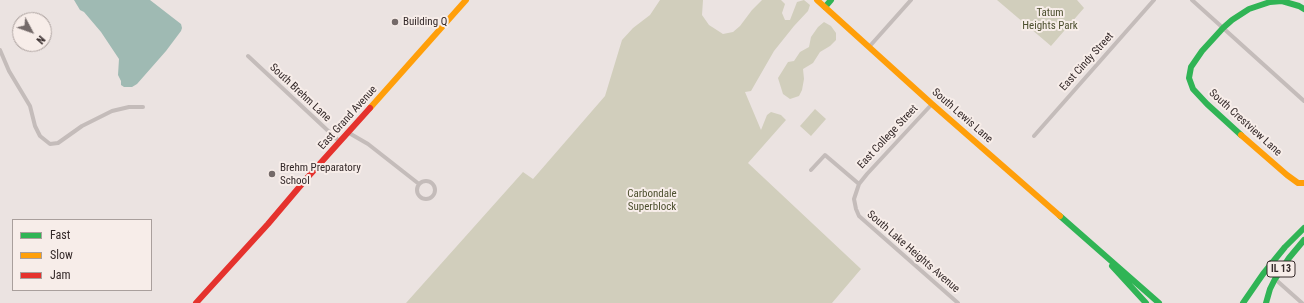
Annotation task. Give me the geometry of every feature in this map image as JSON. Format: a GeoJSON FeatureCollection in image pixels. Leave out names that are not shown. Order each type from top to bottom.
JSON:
{"type":"FeatureCollection","features":[{"type":"Feature","properties":{"kind":"main road","name":"East Grand Avenue"},"geometry":{"type":"LineString","coordinates":[[196,303],[466,0]]}},
{"type":"Feature","properties":{"kind":"main road","name":"South Lewis Lane"},"geometry":{"type":"LineString","coordinates":[[817,0],[932,104],[1159,303]]}},
{"type":"Feature","properties":{"kind":"main road"},"geometry":{"type":"LineString","coordinates":[[825,7],[830,0]]}},
{"type":"Feature","properties":{"kind":"main road"},"geometry":{"type":"LineString","coordinates":[[1270,1],[1286,2],[1304,9]]}},
{"type":"Feature","properties":{"kind":"main road","name":"South Crestview Lane"},"geometry":{"type":"LineString","coordinates":[[1270,1],[1249,9],[1222,28],[1202,51],[1191,67],[1189,78],[1193,89],[1207,104],[1287,175],[1298,183],[1304,183]]}},
{"type":"Feature","properties":{"kind":"main road"},"geometry":{"type":"LineString","coordinates":[[1243,303],[1263,274],[1285,247],[1304,228]]}},
{"type":"Feature","properties":{"kind":"main road","name":"IL 13"},"geometry":{"type":"LineString","coordinates":[[1266,303],[1275,279],[1289,258],[1304,240]]}},
{"type":"Feature","properties":{"kind":"main road","name":"South Lewis Lane"},"geometry":{"type":"LineString","coordinates":[[1094,246],[1146,303]]}},
{"type":"Feature","properties":{"kind":"street"},"geometry":{"type":"LineString","coordinates":[[869,47],[911,0]]}},
{"type":"Feature","properties":{"kind":"street","name":"East Cindy Street"},"geometry":{"type":"LineString","coordinates":[[1034,136],[1154,0]]}},
{"type":"Feature","properties":{"kind":"street"},"geometry":{"type":"LineString","coordinates":[[1192,0],[1304,101]]}},
{"type":"Feature","properties":{"kind":"street"},"geometry":{"type":"LineString","coordinates":[[0,50],[9,71],[30,106],[35,126],[40,136],[50,144],[58,143],[82,126],[112,111],[129,107],[143,107]]}},
{"type":"Feature","properties":{"kind":"street","name":"South Brehm Lane"},"geometry":{"type":"LineString","coordinates":[[248,56],[340,142]]}},
{"type":"Feature","properties":{"kind":"street","name":"East College Street"},"geometry":{"type":"LineString","coordinates":[[859,184],[932,104]]}},
{"type":"Feature","properties":{"kind":"street"},"geometry":{"type":"LineString","coordinates":[[349,133],[368,144],[419,184]]}},
{"type":"Feature","properties":{"kind":"street"},"geometry":{"type":"LineString","coordinates":[[812,170],[825,155],[859,184]]}},
{"type":"Feature","properties":{"kind":"street"},"geometry":{"type":"LineString","coordinates":[[423,181],[431,183],[435,188],[434,194],[427,199],[421,198],[417,193],[417,187],[419,184],[423,181]]}},
{"type":"Feature","properties":{"kind":"street","name":"South Lake Heights Avenue"},"geometry":{"type":"LineString","coordinates":[[859,184],[854,199],[859,216],[958,303]]}},
{"type":"Feature","properties":{"kind":"street"},"geometry":{"type":"LineString","coordinates":[[1275,279],[1302,303]]}},
{"type":"Feature","properties":{"kind":"green space","name":"Carbondale Superblock"},"geometry":{"type":"Polygon","coordinates":[[[660,0],[703,0],[702,15],[709,25],[723,34],[733,32],[740,26],[762,0],[781,0],[785,4],[782,13],[785,20],[790,20],[797,2],[804,0],[810,5],[808,11],[774,51],[751,91],[745,92],[761,130],[767,115],[771,112],[781,115],[786,120],[748,163],[861,269],[832,303],[406,303],[523,172],[533,179],[605,96],[622,40],[633,28],[650,15],[660,0]]]}},
{"type":"Feature","properties":{"kind":"green space","name":"Tatum Heights Park"},"geometry":{"type":"Polygon","coordinates":[[[997,0],[1077,0],[1084,8],[1051,46],[997,0]]]}},
{"type":"Feature","properties":{"kind":"green space"},"geometry":{"type":"Polygon","coordinates":[[[824,22],[831,26],[836,33],[836,40],[820,52],[813,63],[803,69],[804,79],[802,90],[799,96],[790,99],[783,94],[778,78],[788,62],[794,61],[800,52],[809,47],[811,37],[818,27],[824,22]]]}},
{"type":"Feature","properties":{"kind":"green space"},"geometry":{"type":"Polygon","coordinates":[[[815,109],[826,119],[811,136],[800,126],[815,109]]]}},
{"type":"Feature","properties":{"kind":"water"},"geometry":{"type":"Polygon","coordinates":[[[74,0],[150,0],[181,24],[182,28],[166,51],[137,84],[132,87],[124,87],[121,85],[118,75],[119,59],[101,32],[84,12],[80,10],[74,0]]]}},
{"type":"Feature","properties":{"kind":"traffic: fast"},"geometry":{"type":"LineString","coordinates":[[825,7],[831,0]]}},
{"type":"Feature","properties":{"kind":"traffic: fast"},"geometry":{"type":"LineString","coordinates":[[1241,135],[1193,89],[1189,78],[1191,67],[1202,51],[1223,28],[1249,9],[1270,2],[1282,1],[1304,9]]}},
{"type":"Feature","properties":{"kind":"traffic: fast"},"geometry":{"type":"LineString","coordinates":[[1060,216],[1159,303]]}},
{"type":"Feature","properties":{"kind":"traffic: fast"},"geometry":{"type":"LineString","coordinates":[[1243,303],[1263,274],[1285,247],[1304,228]]}},
{"type":"Feature","properties":{"kind":"traffic: fast"},"geometry":{"type":"LineString","coordinates":[[1266,303],[1275,279],[1289,258],[1304,240]]}},
{"type":"Feature","properties":{"kind":"traffic: fast"},"geometry":{"type":"LineString","coordinates":[[1112,266],[1146,303]]}},
{"type":"Feature","properties":{"kind":"traffic: slow"},"geometry":{"type":"LineString","coordinates":[[370,108],[466,0]]}},
{"type":"Feature","properties":{"kind":"traffic: slow"},"geometry":{"type":"LineString","coordinates":[[817,0],[932,104],[1060,216]]}},
{"type":"Feature","properties":{"kind":"traffic: slow"},"geometry":{"type":"LineString","coordinates":[[1241,135],[1287,175],[1298,183],[1304,183]]}},
{"type":"Feature","properties":{"kind":"traffic: jam"},"geometry":{"type":"LineString","coordinates":[[196,303],[370,108]]}},
{"type":"Feature","properties":{"kind":"place","name":"Building Q"},"geometry":{"type":"Point","coordinates":[395,22]}},
{"type":"Feature","properties":{"kind":"place","name":"Brehm Preparatory School"},"geometry":{"type":"Point","coordinates":[272,174]}}]}
